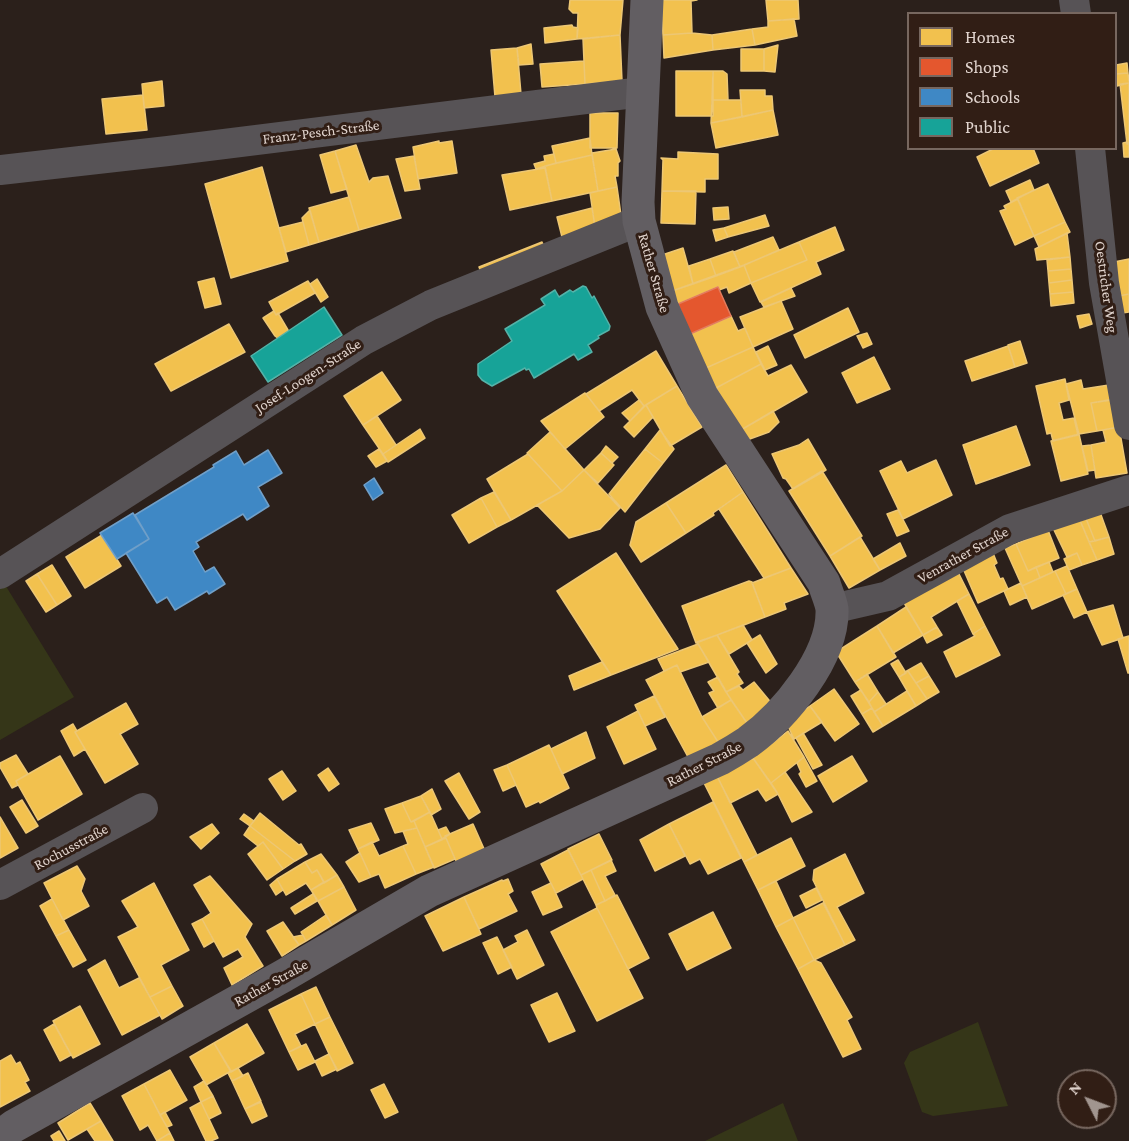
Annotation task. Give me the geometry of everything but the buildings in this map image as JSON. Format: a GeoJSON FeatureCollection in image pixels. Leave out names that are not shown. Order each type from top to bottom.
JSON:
{"type":"FeatureCollection","features":[{"type":"Feature","properties":{"kind":"main road","name":"Rather Straße"},"geometry":{"type":"LineString","coordinates":[[0,1136],[429,891],[720,759],[749,742],[774,719],[818,663],[828,635],[832,609],[824,583],[702,396],[662,307],[639,221],[638,175],[646,0]]}},
{"type":"Feature","properties":{"kind":"street","name":"Franz-Pesch-Straße"},"geometry":{"type":"LineString","coordinates":[[0,170],[642,92]]}},
{"type":"Feature","properties":{"kind":"street","name":"Oestricher Weg"},"geometry":{"type":"LineString","coordinates":[[1090,150],[1104,283],[1129,425]]}},
{"type":"Feature","properties":{"kind":"street","name":"Josef-Loogen-Straße"},"geometry":{"type":"LineString","coordinates":[[0,574],[364,340],[431,305],[639,221]]}},
{"type":"Feature","properties":{"kind":"street","name":"Venrather Straße"},"geometry":{"type":"LineString","coordinates":[[832,609],[888,596],[1010,529],[1129,490]]}},
{"type":"Feature","properties":{"kind":"street","name":"Rochusstraße"},"geometry":{"type":"LineString","coordinates":[[0,885],[143,808]]}},
{"type":"Feature","properties":{"kind":"green space"},"geometry":{"type":"Polygon","coordinates":[[[4,583],[74,697],[0,740],[0,586],[4,583]]]}},
{"type":"Feature","properties":{"kind":"green space"},"geometry":{"type":"Polygon","coordinates":[[[978,1022],[1008,1106],[933,1116],[922,1112],[904,1063],[910,1052],[978,1022]]]}},
{"type":"Feature","properties":{"kind":"green space"},"geometry":{"type":"Polygon","coordinates":[[[783,1103],[798,1141],[705,1141],[783,1103]]]}}]}
